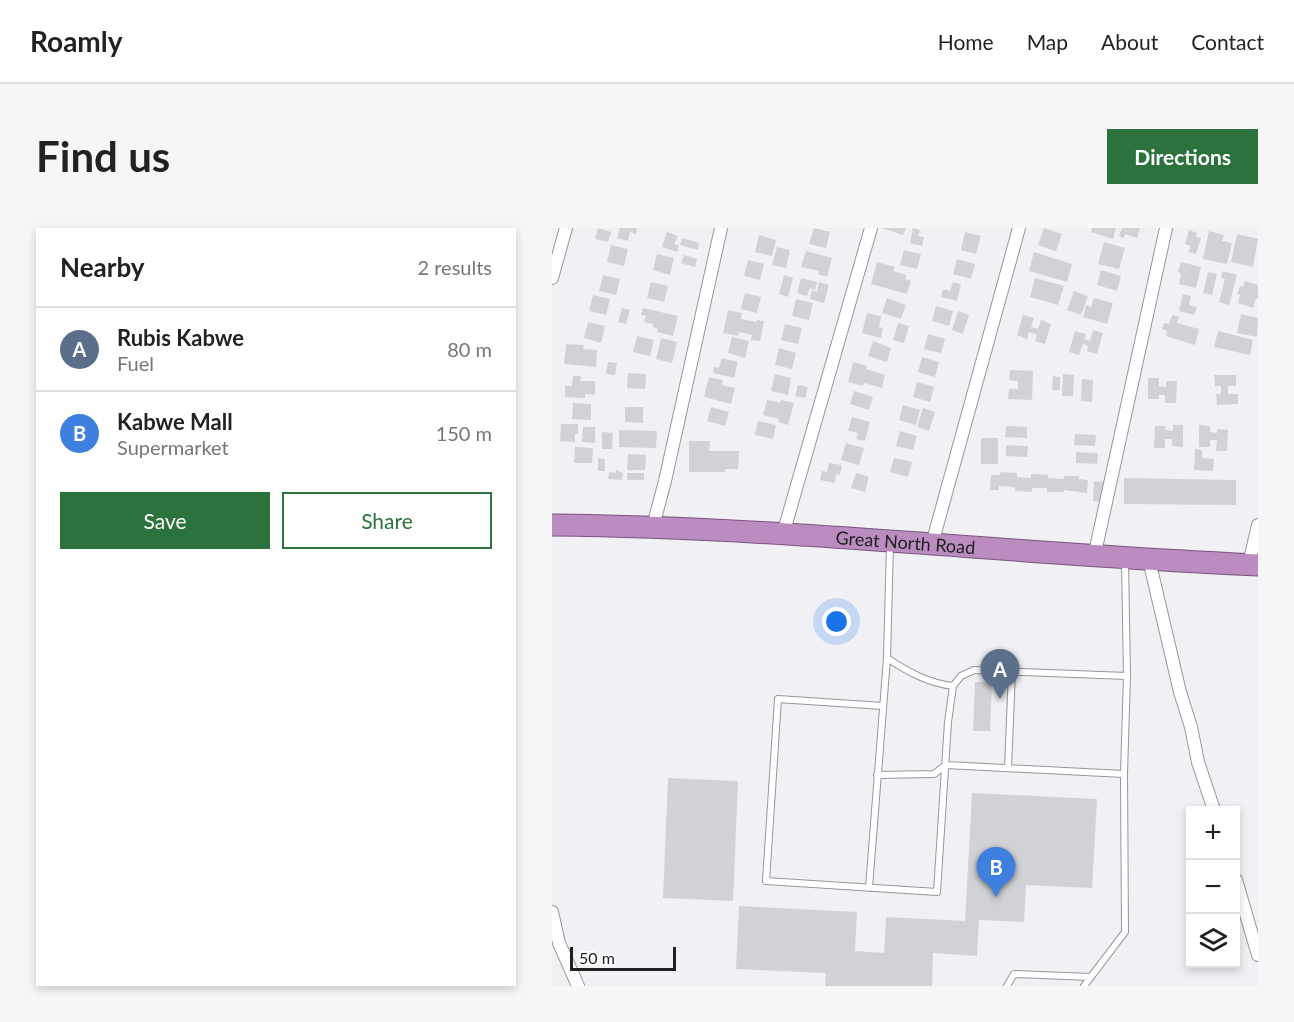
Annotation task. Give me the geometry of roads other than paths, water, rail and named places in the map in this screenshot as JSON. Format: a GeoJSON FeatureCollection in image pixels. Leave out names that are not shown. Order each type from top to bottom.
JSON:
{"type":"FeatureCollection","features":[{"type":"Feature","properties":{"kind":"highway","name":"Great North Road"},"geometry":{"type":"LineString","coordinates":[[552,525],[653,526],[1125,559],[1254,564]]}},
{"type":"Feature","properties":{"kind":"street"},"geometry":{"type":"LineString","coordinates":[[552,278],[566,228]]}},
{"type":"Feature","properties":{"kind":"street"},"geometry":{"type":"LineString","coordinates":[[653,526],[721,228]]}},
{"type":"Feature","properties":{"kind":"street"},"geometry":{"type":"LineString","coordinates":[[783,534],[871,228]]}},
{"type":"Feature","properties":{"kind":"street"},"geometry":{"type":"LineString","coordinates":[[932,544],[1019,228]]}},
{"type":"Feature","properties":{"kind":"street"},"geometry":{"type":"LineString","coordinates":[[1095,557],[1166,228]]}},
{"type":"Feature","properties":{"kind":"street"},"geometry":{"type":"LineString","coordinates":[[1254,564],[1258,525]]}},
{"type":"Feature","properties":{"kind":"street"},"geometry":{"type":"LineString","coordinates":[[1149,560],[1198,762],[1213,806]]}},
{"type":"Feature","properties":{"kind":"street"},"geometry":{"type":"LineString","coordinates":[[1240,894],[1258,955]]}},
{"type":"Feature","properties":{"kind":"street"},"geometry":{"type":"LineString","coordinates":[[552,912],[559,943],[578,986]]}},
{"type":"Feature","properties":{"kind":"lane"},"geometry":{"type":"LineString","coordinates":[[869,888],[886,658],[890,541]]}},
{"type":"Feature","properties":{"kind":"lane"},"geometry":{"type":"LineString","coordinates":[[1084,986],[1125,932],[1124,774],[1127,676],[1125,559]]}},
{"type":"Feature","properties":{"kind":"lane"},"geometry":{"type":"LineString","coordinates":[[886,658],[913,675],[938,684],[953,686]]}},
{"type":"Feature","properties":{"kind":"lane"},"geometry":{"type":"LineString","coordinates":[[883,706],[778,699],[766,881],[937,892],[948,722],[953,686],[961,676],[974,670],[1127,676]]}},
{"type":"Feature","properties":{"kind":"lane"},"geometry":{"type":"LineString","coordinates":[[1008,768],[1012,671]]}},
{"type":"Feature","properties":{"kind":"lane"},"geometry":{"type":"LineString","coordinates":[[877,775],[934,774],[946,765],[1124,774]]}},
{"type":"Feature","properties":{"kind":"lane"},"geometry":{"type":"LineString","coordinates":[[1007,986],[1014,974],[1091,977]]}},
{"type":"Feature","properties":{"kind":"place","name":"Rubis Kabwe"},"geometry":{"type":"Point","coordinates":[1000,699]}},
{"type":"Feature","properties":{"kind":"place","name":"Kabwe Mall"},"geometry":{"type":"Point","coordinates":[996,897]}}]}
